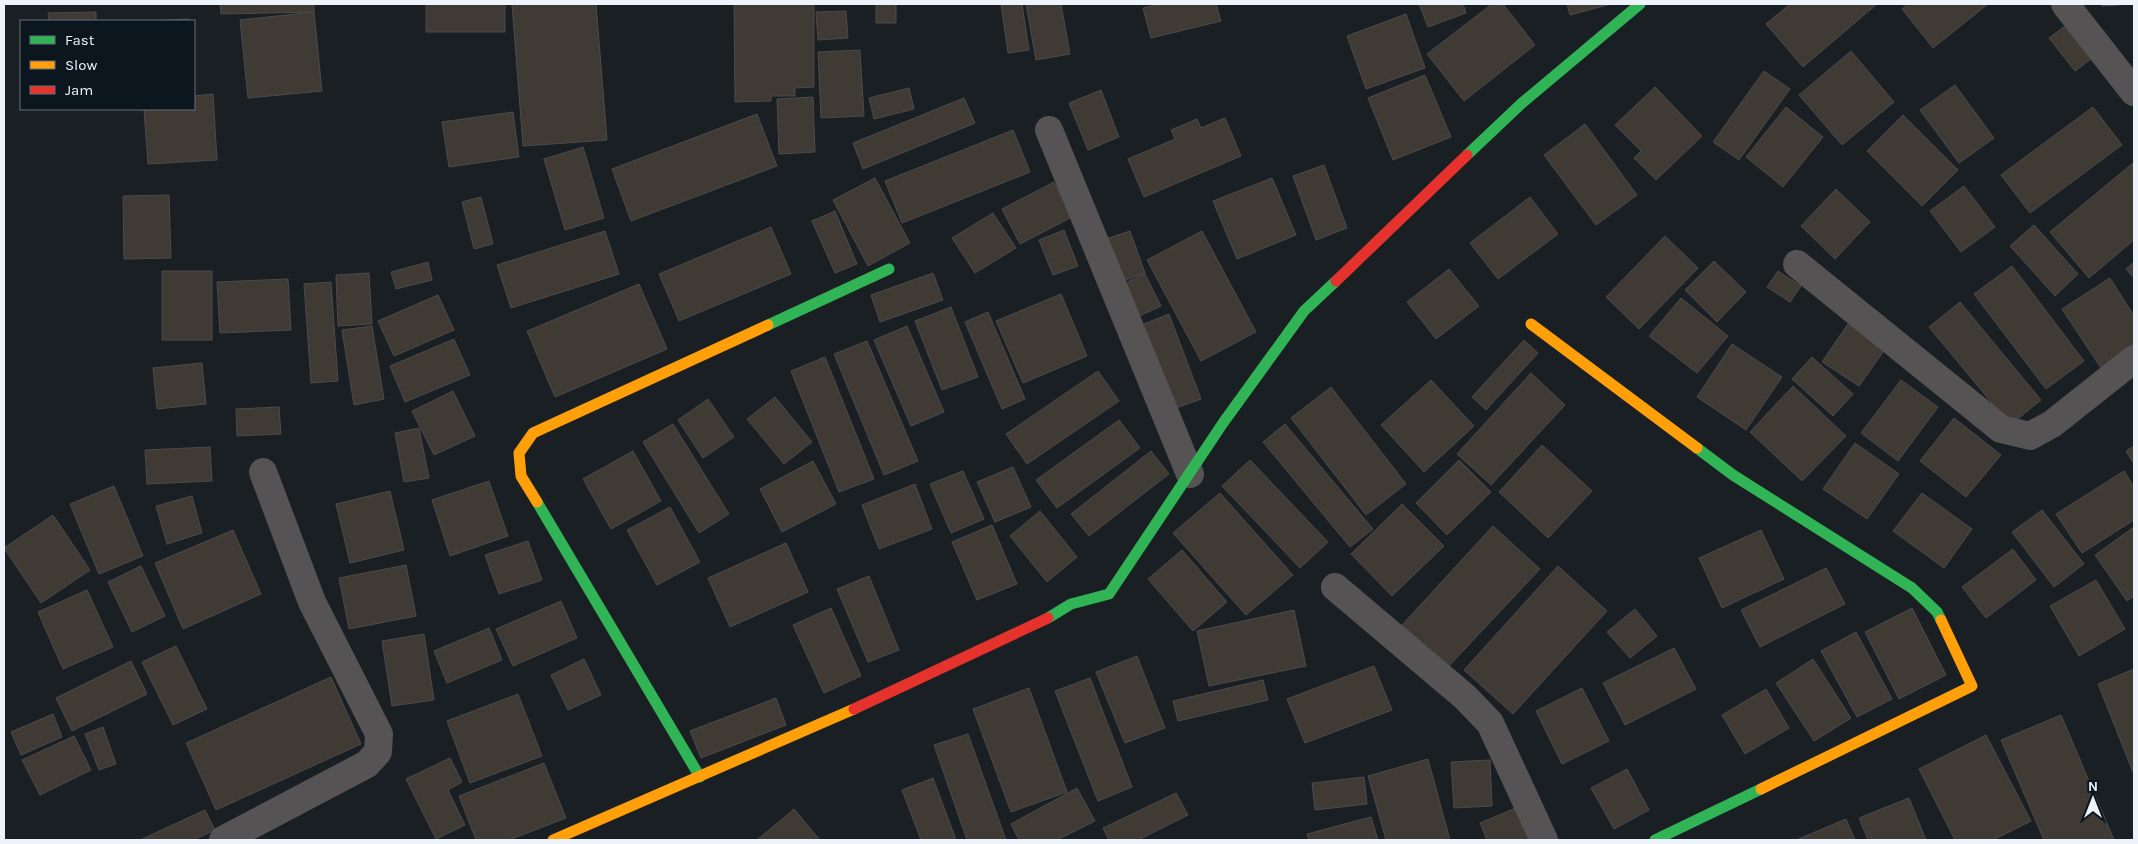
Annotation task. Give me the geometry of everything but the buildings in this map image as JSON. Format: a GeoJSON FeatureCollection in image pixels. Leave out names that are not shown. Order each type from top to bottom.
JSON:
{"type":"FeatureCollection","features":[{"type":"Feature","properties":{"kind":"street"},"geometry":{"type":"LineString","coordinates":[[553,840],[885,695],[1046,619],[1071,604],[1109,594],[1223,423],[1304,311],[1522,103],[1640,4]]}},
{"type":"Feature","properties":{"kind":"street"},"geometry":{"type":"LineString","coordinates":[[2065,4],[2134,92]]}},
{"type":"Feature","properties":{"kind":"street"},"geometry":{"type":"LineString","coordinates":[[1049,130],[1190,474]]}},
{"type":"Feature","properties":{"kind":"street"},"geometry":{"type":"LineString","coordinates":[[1797,264],[2001,429],[2030,436],[2052,424],[2134,359]]}},
{"type":"Feature","properties":{"kind":"street"},"geometry":{"type":"LineString","coordinates":[[700,777],[521,476],[519,453],[533,433],[889,269]]}},
{"type":"Feature","properties":{"kind":"street"},"geometry":{"type":"LineString","coordinates":[[1531,324],[1733,475],[1912,588],[1937,612],[1972,686],[1655,840]]}},
{"type":"Feature","properties":{"kind":"street"},"geometry":{"type":"LineString","coordinates":[[223,840],[367,764],[378,752],[379,734],[312,602],[263,472]]}},
{"type":"Feature","properties":{"kind":"street"},"geometry":{"type":"LineString","coordinates":[[1335,587],[1465,697],[1490,723],[1544,840]]}},
{"type":"Feature","properties":{"kind":"traffic: fast"},"geometry":{"type":"LineString","coordinates":[[1467,155],[1522,103],[1640,4]]}},
{"type":"Feature","properties":{"kind":"traffic: fast"},"geometry":{"type":"LineString","coordinates":[[768,325],[889,269]]}},
{"type":"Feature","properties":{"kind":"traffic: fast"},"geometry":{"type":"LineString","coordinates":[[1048,618],[1071,604],[1109,594],[1223,423],[1304,311],[1336,281]]}},
{"type":"Feature","properties":{"kind":"traffic: fast"},"geometry":{"type":"LineString","coordinates":[[1697,448],[1733,475],[1912,588],[1937,612],[1941,620]]}},
{"type":"Feature","properties":{"kind":"traffic: fast"},"geometry":{"type":"LineString","coordinates":[[537,502],[700,777]]}},
{"type":"Feature","properties":{"kind":"traffic: fast"},"geometry":{"type":"LineString","coordinates":[[1655,840],[1761,789]]}},
{"type":"Feature","properties":{"kind":"traffic: slow"},"geometry":{"type":"LineString","coordinates":[[1531,324],[1697,448]]}},
{"type":"Feature","properties":{"kind":"traffic: slow"},"geometry":{"type":"LineString","coordinates":[[537,502],[521,476],[519,453],[533,433],[768,325]]}},
{"type":"Feature","properties":{"kind":"traffic: slow"},"geometry":{"type":"LineString","coordinates":[[1761,789],[1972,686],[1941,620]]}},
{"type":"Feature","properties":{"kind":"traffic: slow"},"geometry":{"type":"LineString","coordinates":[[553,840],[854,709]]}},
{"type":"Feature","properties":{"kind":"traffic: jam"},"geometry":{"type":"LineString","coordinates":[[1336,281],[1467,155]]}},
{"type":"Feature","properties":{"kind":"traffic: jam"},"geometry":{"type":"LineString","coordinates":[[854,709],[1048,618]]}}]}
